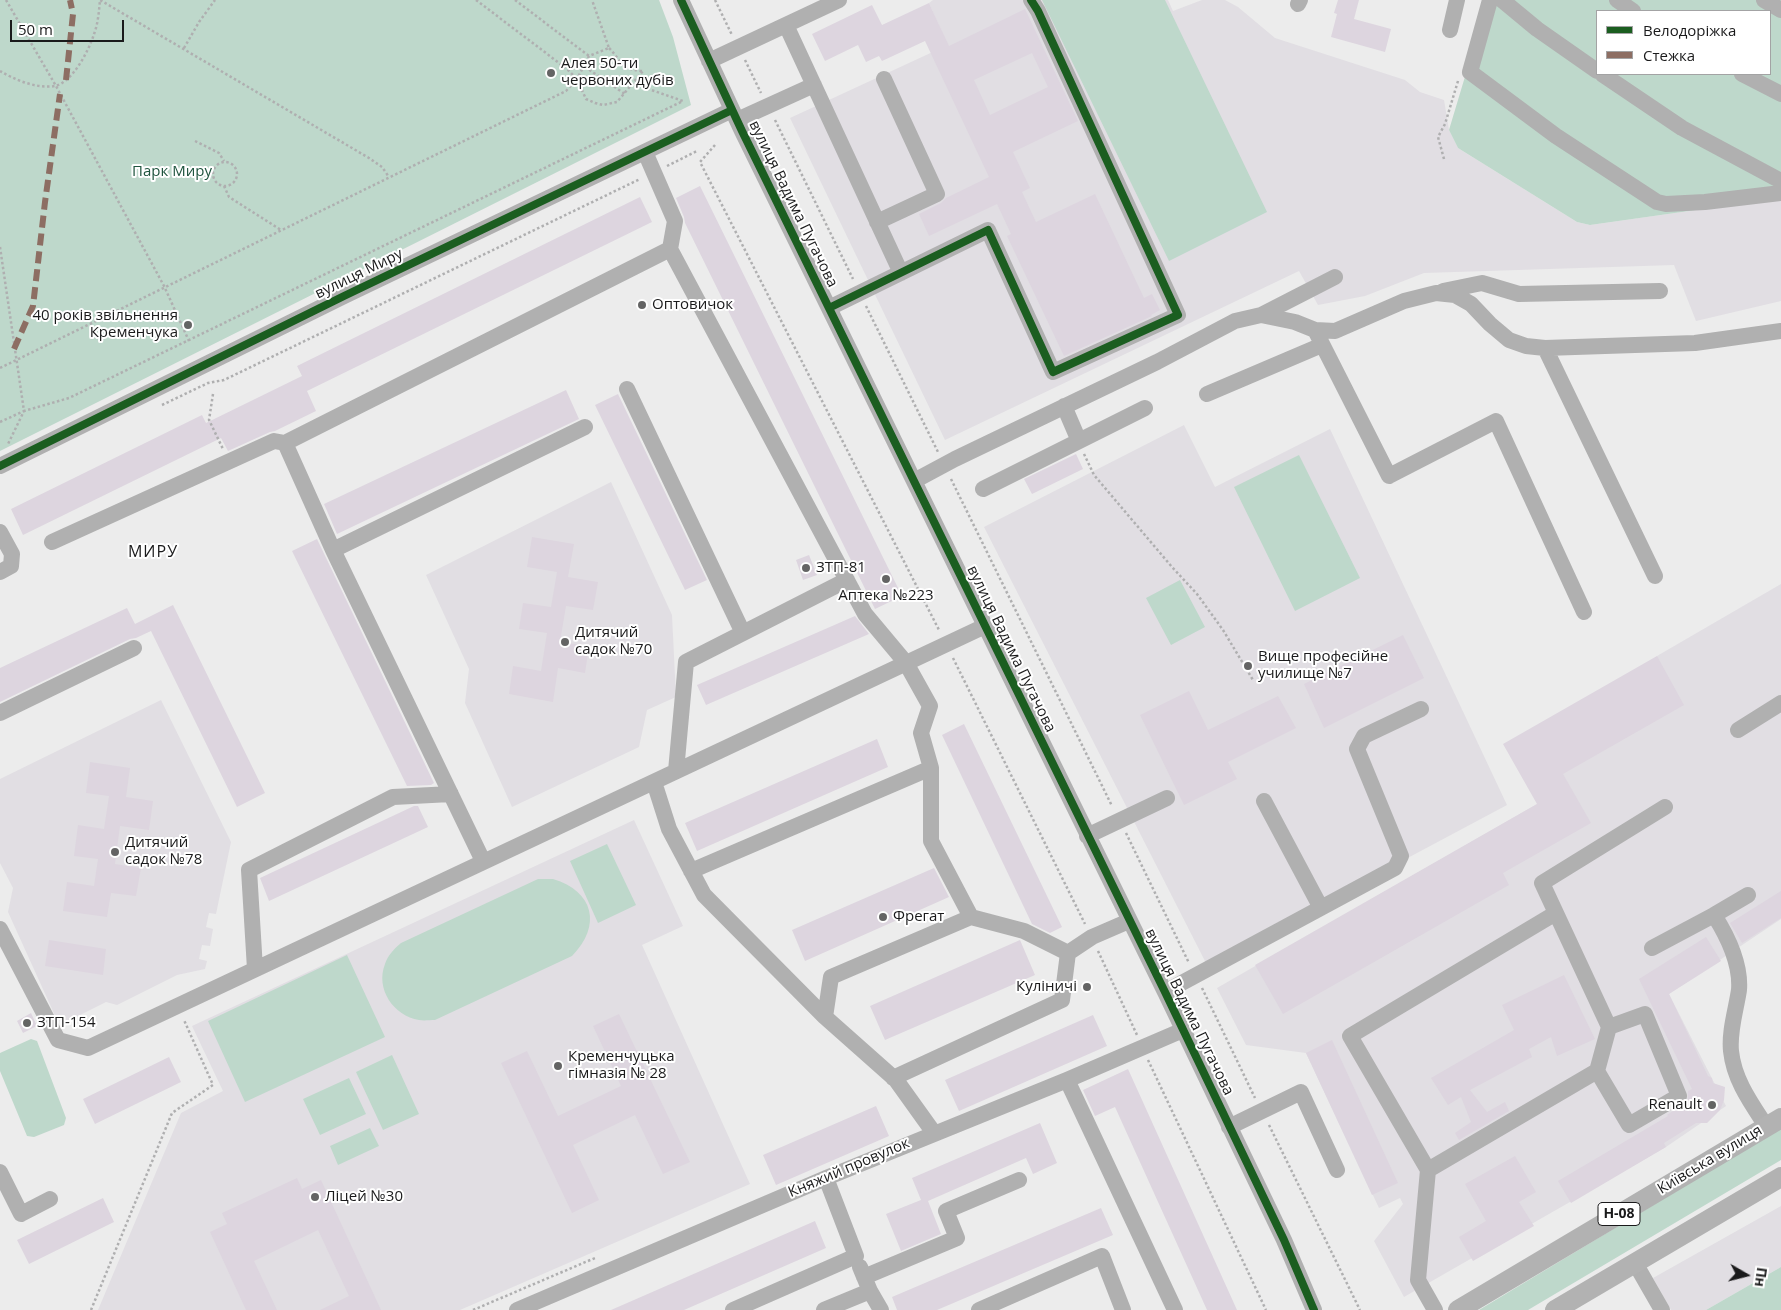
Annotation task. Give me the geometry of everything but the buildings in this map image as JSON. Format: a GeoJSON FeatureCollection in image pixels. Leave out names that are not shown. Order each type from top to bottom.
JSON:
{"type":"FeatureCollection","features":[{"type":"Feature","properties":{"kind":"main road","name":"Київська вулиця"},"geometry":{"type":"LineString","coordinates":[[1458,1310],[1774,1122]]}},
{"type":"Feature","properties":{"kind":"main road"},"geometry":{"type":"LineString","coordinates":[[1562,1308],[1781,1177]]}},
{"type":"Feature","properties":{"kind":"street","name":"вулиця Вадима Пугачова"},"geometry":{"type":"LineString","coordinates":[[681,0],[829,308],[1183,1030],[1284,1240],[1314,1310]]}},
{"type":"Feature","properties":{"kind":"street"},"geometry":{"type":"LineString","coordinates":[[709,61],[839,0]]}},
{"type":"Feature","properties":{"kind":"street"},"geometry":{"type":"LineString","coordinates":[[829,308],[988,230],[1054,372],[1178,315],[1038,11],[1031,0]]}},
{"type":"Feature","properties":{"kind":"street"},"geometry":{"type":"LineString","coordinates":[[1450,30],[1457,0]]}},
{"type":"Feature","properties":{"kind":"street"},"geometry":{"type":"LineString","coordinates":[[1490,0],[1470,72],[1590,159],[1658,202],[1666,204],[1781,193]]}},
{"type":"Feature","properties":{"kind":"street"},"geometry":{"type":"LineString","coordinates":[[1502,0],[1537,29],[1596,70]]}},
{"type":"Feature","properties":{"kind":"street"},"geometry":{"type":"LineString","coordinates":[[1617,0],[1632,10]]}},
{"type":"Feature","properties":{"kind":"street"},"geometry":{"type":"LineString","coordinates":[[1764,0],[1781,10]]}},
{"type":"Feature","properties":{"kind":"street"},"geometry":{"type":"LineString","coordinates":[[786,25],[901,273]]}},
{"type":"Feature","properties":{"kind":"street"},"geometry":{"type":"LineString","coordinates":[[1603,75],[1682,128],[1781,181]]}},
{"type":"Feature","properties":{"kind":"street"},"geometry":{"type":"LineString","coordinates":[[1744,75],[1781,94]]}},
{"type":"Feature","properties":{"kind":"street"},"geometry":{"type":"LineString","coordinates":[[877,222],[937,194],[884,79]]}},
{"type":"Feature","properties":{"kind":"street","name":"вулиця Миру"},"geometry":{"type":"LineString","coordinates":[[0,466],[344,296],[645,152],[735,115],[768,106],[814,85]]}},
{"type":"Feature","properties":{"kind":"street"},"geometry":{"type":"LineString","coordinates":[[645,152],[675,221],[670,249],[865,614],[906,663],[930,706],[921,733],[931,768],[932,842],[971,918]]}},
{"type":"Feature","properties":{"kind":"street"},"geometry":{"type":"LineString","coordinates":[[52,542],[274,441],[285,443],[670,249]]}},
{"type":"Feature","properties":{"kind":"street"},"geometry":{"type":"LineString","coordinates":[[914,481],[944,464],[1157,362],[1235,321],[1262,314],[1335,277]]}},
{"type":"Feature","properties":{"kind":"street"},"geometry":{"type":"LineString","coordinates":[[1207,394],[1318,338],[1404,301],[1436,293],[1482,283],[1518,294],[1660,291]]}},
{"type":"Feature","properties":{"kind":"street"},"geometry":{"type":"LineString","coordinates":[[1436,293],[1456,295],[1471,304],[1509,340],[1526,346],[1545,348],[1695,343],[1781,330]]}},
{"type":"Feature","properties":{"kind":"street"},"geometry":{"type":"LineString","coordinates":[[1262,314],[1295,322],[1318,338],[1389,476],[1496,421],[1584,612]]}},
{"type":"Feature","properties":{"kind":"street"},"geometry":{"type":"LineString","coordinates":[[1545,348],[1655,576]]}},
{"type":"Feature","properties":{"kind":"street"},"geometry":{"type":"LineString","coordinates":[[628,389],[743,633]]}},
{"type":"Feature","properties":{"kind":"street"},"geometry":{"type":"LineString","coordinates":[[1064,406],[1078,441]]}},
{"type":"Feature","properties":{"kind":"street"},"geometry":{"type":"LineString","coordinates":[[983,489],[1145,408]]}},
{"type":"Feature","properties":{"kind":"street"},"geometry":{"type":"LineString","coordinates":[[333,550],[585,426]]}},
{"type":"Feature","properties":{"kind":"street"},"geometry":{"type":"LineString","coordinates":[[285,443],[333,550],[483,861]]}},
{"type":"Feature","properties":{"kind":"street"},"geometry":{"type":"LineString","coordinates":[[0,532],[12,554],[11,566],[0,572]]}},
{"type":"Feature","properties":{"kind":"street"},"geometry":{"type":"LineString","coordinates":[[676,771],[686,662],[847,580]]}},
{"type":"Feature","properties":{"kind":"street"},"geometry":{"type":"LineString","coordinates":[[0,929],[58,1040],[88,1048],[985,626]]}},
{"type":"Feature","properties":{"kind":"street"},"geometry":{"type":"LineString","coordinates":[[0,713],[134,648]]}},
{"type":"Feature","properties":{"kind":"street"},"geometry":{"type":"LineString","coordinates":[[1738,730],[1781,702]]}},
{"type":"Feature","properties":{"kind":"street"},"geometry":{"type":"LineString","coordinates":[[1164,992],[1395,868],[1401,856],[1357,749],[1364,736],[1421,709]]}},
{"type":"Feature","properties":{"kind":"street"},"geometry":{"type":"LineString","coordinates":[[692,871],[931,768]]}},
{"type":"Feature","properties":{"kind":"street"},"geometry":{"type":"LineString","coordinates":[[654,782],[669,829],[704,895],[825,1017],[893,1078],[934,1133]]}},
{"type":"Feature","properties":{"kind":"street"},"geometry":{"type":"LineString","coordinates":[[255,969],[248,870],[393,797],[451,794]]}},
{"type":"Feature","properties":{"kind":"street"},"geometry":{"type":"LineString","coordinates":[[1087,836],[1167,798]]}},
{"type":"Feature","properties":{"kind":"street"},"geometry":{"type":"LineString","coordinates":[[1264,801],[1321,908]]}},
{"type":"Feature","properties":{"kind":"street"},"geometry":{"type":"LineString","coordinates":[[1428,1170],[1597,1071],[1609,1027],[1542,883],[1665,807]]}},
{"type":"Feature","properties":{"kind":"street"},"geometry":{"type":"LineString","coordinates":[[1652,948],[1748,895]]}},
{"type":"Feature","properties":{"kind":"street"},"geometry":{"type":"LineString","coordinates":[[1435,1310],[1418,1280],[1428,1170],[1350,1036],[1556,913]]}},
{"type":"Feature","properties":{"kind":"street"},"geometry":{"type":"LineString","coordinates":[[1714,915],[1725,932],[1737,966],[1739,989],[1734,1016],[1731,1051],[1738,1079],[1774,1122]]}},
{"type":"Feature","properties":{"kind":"street"},"geometry":{"type":"LineString","coordinates":[[825,1017],[831,977],[971,918],[1024,931],[1068,953]]}},
{"type":"Feature","properties":{"kind":"street"},"geometry":{"type":"LineString","coordinates":[[893,1078],[1062,1000],[1068,953],[1092,937],[1129,921]]}},
{"type":"Feature","properties":{"kind":"street"},"geometry":{"type":"LineString","coordinates":[[1597,1071],[1629,1126],[1679,1096],[1645,1014],[1609,1027]]}},
{"type":"Feature","properties":{"kind":"street","name":"Княжий провулок"},"geometry":{"type":"LineString","coordinates":[[517,1310],[826,1178],[1067,1080],[1183,1030]]}},
{"type":"Feature","properties":{"kind":"street"},"geometry":{"type":"LineString","coordinates":[[1067,1080],[1175,1310]]}},
{"type":"Feature","properties":{"kind":"street"},"geometry":{"type":"LineString","coordinates":[[1229,1127],[1301,1092],[1337,1170]]}},
{"type":"Feature","properties":{"kind":"street"},"geometry":{"type":"LineString","coordinates":[[0,1172],[21,1214],[50,1199]]}},
{"type":"Feature","properties":{"kind":"street"},"geometry":{"type":"LineString","coordinates":[[826,1178],[867,1284],[881,1310]]}},
{"type":"Feature","properties":{"kind":"street"},"geometry":{"type":"LineString","coordinates":[[824,1310],[867,1284],[956,1238],[946,1212],[1019,1180]]}},
{"type":"Feature","properties":{"kind":"street"},"geometry":{"type":"LineString","coordinates":[[733,1310],[856,1256]]}},
{"type":"Feature","properties":{"kind":"street"},"geometry":{"type":"LineString","coordinates":[[979,1310],[1102,1256],[1123,1310]]}},
{"type":"Feature","properties":{"kind":"street"},"geometry":{"type":"LineString","coordinates":[[1635,1263],[1660,1309]]}},
{"type":"Feature","properties":{"kind":"path"},"geometry":{"type":"LineString","coordinates":[[6,0],[56,86],[164,286],[189,340]]}},
{"type":"Feature","properties":{"kind":"path"},"geometry":{"type":"LineString","coordinates":[[0,71],[29,85],[56,86],[66,80],[82,62],[95,33],[100,0],[369,158],[382,167],[389,177]]}},
{"type":"Feature","properties":{"kind":"path"},"geometry":{"type":"LineString","coordinates":[[184,48],[199,22],[215,0]]}},
{"type":"Feature","properties":{"kind":"path"},"geometry":{"type":"LineString","coordinates":[[476,0],[577,79],[586,99],[595,104],[603,105],[617,102],[643,71],[626,68],[619,62],[609,48],[592,0]]}},
{"type":"Feature","properties":{"kind":"path"},"geometry":{"type":"LineString","coordinates":[[516,0],[589,56]]}},
{"type":"Feature","properties":{"kind":"path"},"geometry":{"type":"LineString","coordinates":[[715,0],[1360,1310]]}},
{"type":"Feature","properties":{"kind":"path"},"geometry":{"type":"LineString","coordinates":[[0,368],[164,286],[281,231],[566,91],[577,79],[589,56],[609,48]]}},
{"type":"Feature","properties":{"kind":"path"},"geometry":{"type":"LineString","coordinates":[[584,67],[625,94]]}},
{"type":"Feature","properties":{"kind":"path"},"geometry":{"type":"LineString","coordinates":[[0,422],[24,411],[69,398],[683,101],[634,84]]}},
{"type":"Feature","properties":{"kind":"path"},"geometry":{"type":"LineString","coordinates":[[195,141],[219,153],[224,161],[234,164],[238,174],[233,183],[224,186]]}},
{"type":"Feature","properties":{"kind":"path"},"geometry":{"type":"LineString","coordinates":[[715,145],[700,162],[946,644],[1092,937],[1266,1310]]}},
{"type":"Feature","properties":{"kind":"path"},"geometry":{"type":"LineString","coordinates":[[156,408],[208,383],[224,380],[697,151]]}},
{"type":"Feature","properties":{"kind":"path"},"geometry":{"type":"LineString","coordinates":[[224,161],[215,166],[213,171],[215,181],[224,186],[230,197],[281,231]]}},
{"type":"Feature","properties":{"kind":"path"},"geometry":{"type":"LineString","coordinates":[[0,247],[24,411],[8,445]]}},
{"type":"Feature","properties":{"kind":"path"},"geometry":{"type":"LineString","coordinates":[[213,394],[209,420],[229,461]]}},
{"type":"Feature","properties":{"kind":"path"},"geometry":{"type":"LineString","coordinates":[[1078,441],[1094,476],[1197,594],[1223,630],[1253,680]]}},
{"type":"Feature","properties":{"kind":"path"},"geometry":{"type":"LineString","coordinates":[[91,1310],[172,1113],[213,1084],[184,1019],[189,1000]]}},
{"type":"Feature","properties":{"kind":"shaded area"},"geometry":{"type":"Polygon","coordinates":[[[933,0],[1168,0],[1173,11],[1202,0],[1225,0],[1238,7],[1275,38],[1405,80],[1420,92],[1444,100],[1449,130],[1458,148],[1577,222],[1590,225],[1781,198],[1781,301],[1696,321],[1674,265],[1424,273],[1365,296],[1318,305],[1299,271],[945,440],[790,118],[937,50],[932,37],[942,32],[929,3],[933,0]]]}},
{"type":"Feature","properties":{"kind":"shaded area","name":"Вище професійне училище №7"},"geometry":{"type":"Polygon","coordinates":[[[1184,425],[1215,487],[1330,429],[1507,805],[1207,965],[984,527],[1184,425]]]}},
{"type":"Feature","properties":{"kind":"shaded area","name":"Дитячий садок №70"},"geometry":{"type":"Polygon","coordinates":[[[611,482],[672,615],[676,697],[647,710],[639,747],[512,807],[465,703],[469,669],[426,575],[611,482]]]}},
{"type":"Feature","properties":{"kind":"shaded area"},"geometry":{"type":"Polygon","coordinates":[[[1781,584],[1781,919],[1669,994],[1726,1106],[1666,1147],[1404,1297],[1374,1241],[1403,1204],[1400,1198],[1379,1208],[1306,1053],[1246,1045],[1217,988],[1537,804],[1657,656],[1781,584]]]}},
{"type":"Feature","properties":{"kind":"shaded area","name":"Дитячий садок №78"},"geometry":{"type":"Polygon","coordinates":[[[161,700],[231,842],[216,914],[209,913],[206,927],[213,929],[210,946],[202,945],[199,959],[207,961],[205,969],[177,975],[117,1005],[106,1002],[68,1021],[57,1020],[8,912],[13,888],[0,863],[0,779],[161,700]]]}},
{"type":"Feature","properties":{"kind":"shaded area"},"geometry":{"type":"Polygon","coordinates":[[[634,820],[683,926],[642,945],[750,1184],[460,1310],[98,1310],[181,1113],[223,1091],[192,1026],[634,820]]]}},
{"type":"Feature","properties":{"kind":"shaded area"},"geometry":{"type":"Polygon","coordinates":[[[1781,1206],[1781,1267],[1706,1310],[1671,1310],[1653,1278],[1781,1206]]]}},
{"type":"Feature","properties":{"kind":"green space","name":"Парк Миру"},"geometry":{"type":"Polygon","coordinates":[[[0,0],[659,0],[673,37],[691,105],[0,451],[0,0]]]}},
{"type":"Feature","properties":{"kind":"green space"},"geometry":{"type":"Polygon","coordinates":[[[1042,0],[1165,0],[1267,212],[1169,261],[1042,0]]]}},
{"type":"Feature","properties":{"kind":"green space"},"geometry":{"type":"Polygon","coordinates":[[[1488,0],[1781,0],[1781,198],[1590,225],[1577,222],[1458,148],[1449,130],[1488,0]]]}},
{"type":"Feature","properties":{"kind":"green space"},"geometry":{"type":"Polygon","coordinates":[[[1299,455],[1360,578],[1295,611],[1234,487],[1299,455]]]}},
{"type":"Feature","properties":{"kind":"green space"},"geometry":{"type":"Polygon","coordinates":[[[1180,580],[1205,627],[1171,645],[1146,598],[1180,580]]]}},
{"type":"Feature","properties":{"kind":"green space"},"geometry":{"type":"Polygon","coordinates":[[[607,844],[636,905],[598,923],[570,861],[607,844]]]}},
{"type":"Feature","properties":{"kind":"green space"},"geometry":{"type":"Polygon","coordinates":[[[538,879],[553,879],[577,892],[585,901],[589,911],[590,922],[587,933],[581,945],[572,956],[435,1020],[421,1020],[410,1017],[402,1013],[389,1000],[383,983],[383,973],[388,958],[401,943],[538,879]]]}},
{"type":"Feature","properties":{"kind":"green space"},"geometry":{"type":"Polygon","coordinates":[[[347,955],[385,1037],[245,1102],[208,1021],[347,955]]]}},
{"type":"Feature","properties":{"kind":"green space"},"geometry":{"type":"Polygon","coordinates":[[[31,1039],[37,1041],[66,1118],[64,1125],[34,1137],[27,1136],[0,1071],[0,1053],[31,1039]]]}},
{"type":"Feature","properties":{"kind":"green space"},"geometry":{"type":"Polygon","coordinates":[[[392,1055],[419,1114],[383,1130],[356,1072],[392,1055]]]}},
{"type":"Feature","properties":{"kind":"green space"},"geometry":{"type":"Polygon","coordinates":[[[349,1078],[366,1114],[320,1135],[303,1099],[349,1078]]]}},
{"type":"Feature","properties":{"kind":"green space"},"geometry":{"type":"Polygon","coordinates":[[[370,1128],[379,1146],[338,1165],[330,1146],[370,1128]]]}},
{"type":"Feature","properties":{"kind":"green space"},"geometry":{"type":"Polygon","coordinates":[[[1781,1128],[1781,1160],[1528,1310],[1479,1310],[1781,1128]]]}},
{"type":"Feature","properties":{"kind":"green space"},"geometry":{"type":"Polygon","coordinates":[[[1781,1267],[1781,1310],[1706,1310],[1781,1267]]]}},
{"type":"Feature","properties":{"kind":"marked path"},"geometry":{"type":"LineString","coordinates":[[66,80],[73,14],[70,0]]}},
{"type":"Feature","properties":{"kind":"marked path"},"geometry":{"type":"LineString","coordinates":[[14,349],[33,306],[60,94]]}},
{"type":"Feature","properties":{"kind":"cycle path"},"geometry":{"type":"LineString","coordinates":[[681,0],[742,131],[1165,992],[1284,1240],[1314,1310]]}},
{"type":"Feature","properties":{"kind":"cycle path"},"geometry":{"type":"LineString","coordinates":[[829,308],[988,230],[1053,372],[1178,315],[1038,11],[1031,0]]}},
{"type":"Feature","properties":{"kind":"cycle path"},"geometry":{"type":"LineString","coordinates":[[0,466],[344,296],[732,110]]}},
{"type":"Feature","properties":{"kind":"place","name":"Алея 50-ти червоних дубів"},"geometry":{"type":"Point","coordinates":[551,73]}},
{"type":"Feature","properties":{"kind":"place","name":"Оптовичок"},"geometry":{"type":"Point","coordinates":[642,305]}},
{"type":"Feature","properties":{"kind":"place","name":"40 рокiв звiльнення Кременчука"},"geometry":{"type":"Point","coordinates":[188,325]}},
{"type":"Feature","properties":{"kind":"place","name":"ЗТП-81"},"geometry":{"type":"Point","coordinates":[806,568]}},
{"type":"Feature","properties":{"kind":"place","name":"Аптека №223"},"geometry":{"type":"Point","coordinates":[886,579]}},
{"type":"Feature","properties":{"kind":"place","name":"Дитячий садок №70"},"geometry":{"type":"Point","coordinates":[565,642]}},
{"type":"Feature","properties":{"kind":"place","name":"Вище професійне училище №7"},"geometry":{"type":"Point","coordinates":[1248,666]}},
{"type":"Feature","properties":{"kind":"place","name":"Дитячий садок №78"},"geometry":{"type":"Point","coordinates":[115,852]}},
{"type":"Feature","properties":{"kind":"place","name":"Фрегат"},"geometry":{"type":"Point","coordinates":[883,917]}},
{"type":"Feature","properties":{"kind":"place","name":"Куліничі"},"geometry":{"type":"Point","coordinates":[1087,987]}},
{"type":"Feature","properties":{"kind":"place","name":"ЗТП-154"},"geometry":{"type":"Point","coordinates":[27,1023]}},
{"type":"Feature","properties":{"kind":"place","name":"Кременчуцька гімназія № 28"},"geometry":{"type":"Point","coordinates":[558,1066]}},
{"type":"Feature","properties":{"kind":"place","name":"Renault"},"geometry":{"type":"Point","coordinates":[1712,1105]}},
{"type":"Feature","properties":{"kind":"place","name":"Ліцей №30"},"geometry":{"type":"Point","coordinates":[315,1197]}},
{"type":"Feature","properties":{"kind":"district","name":"МИРУ"},"geometry":{"type":"Point","coordinates":[153,552]}}]}
